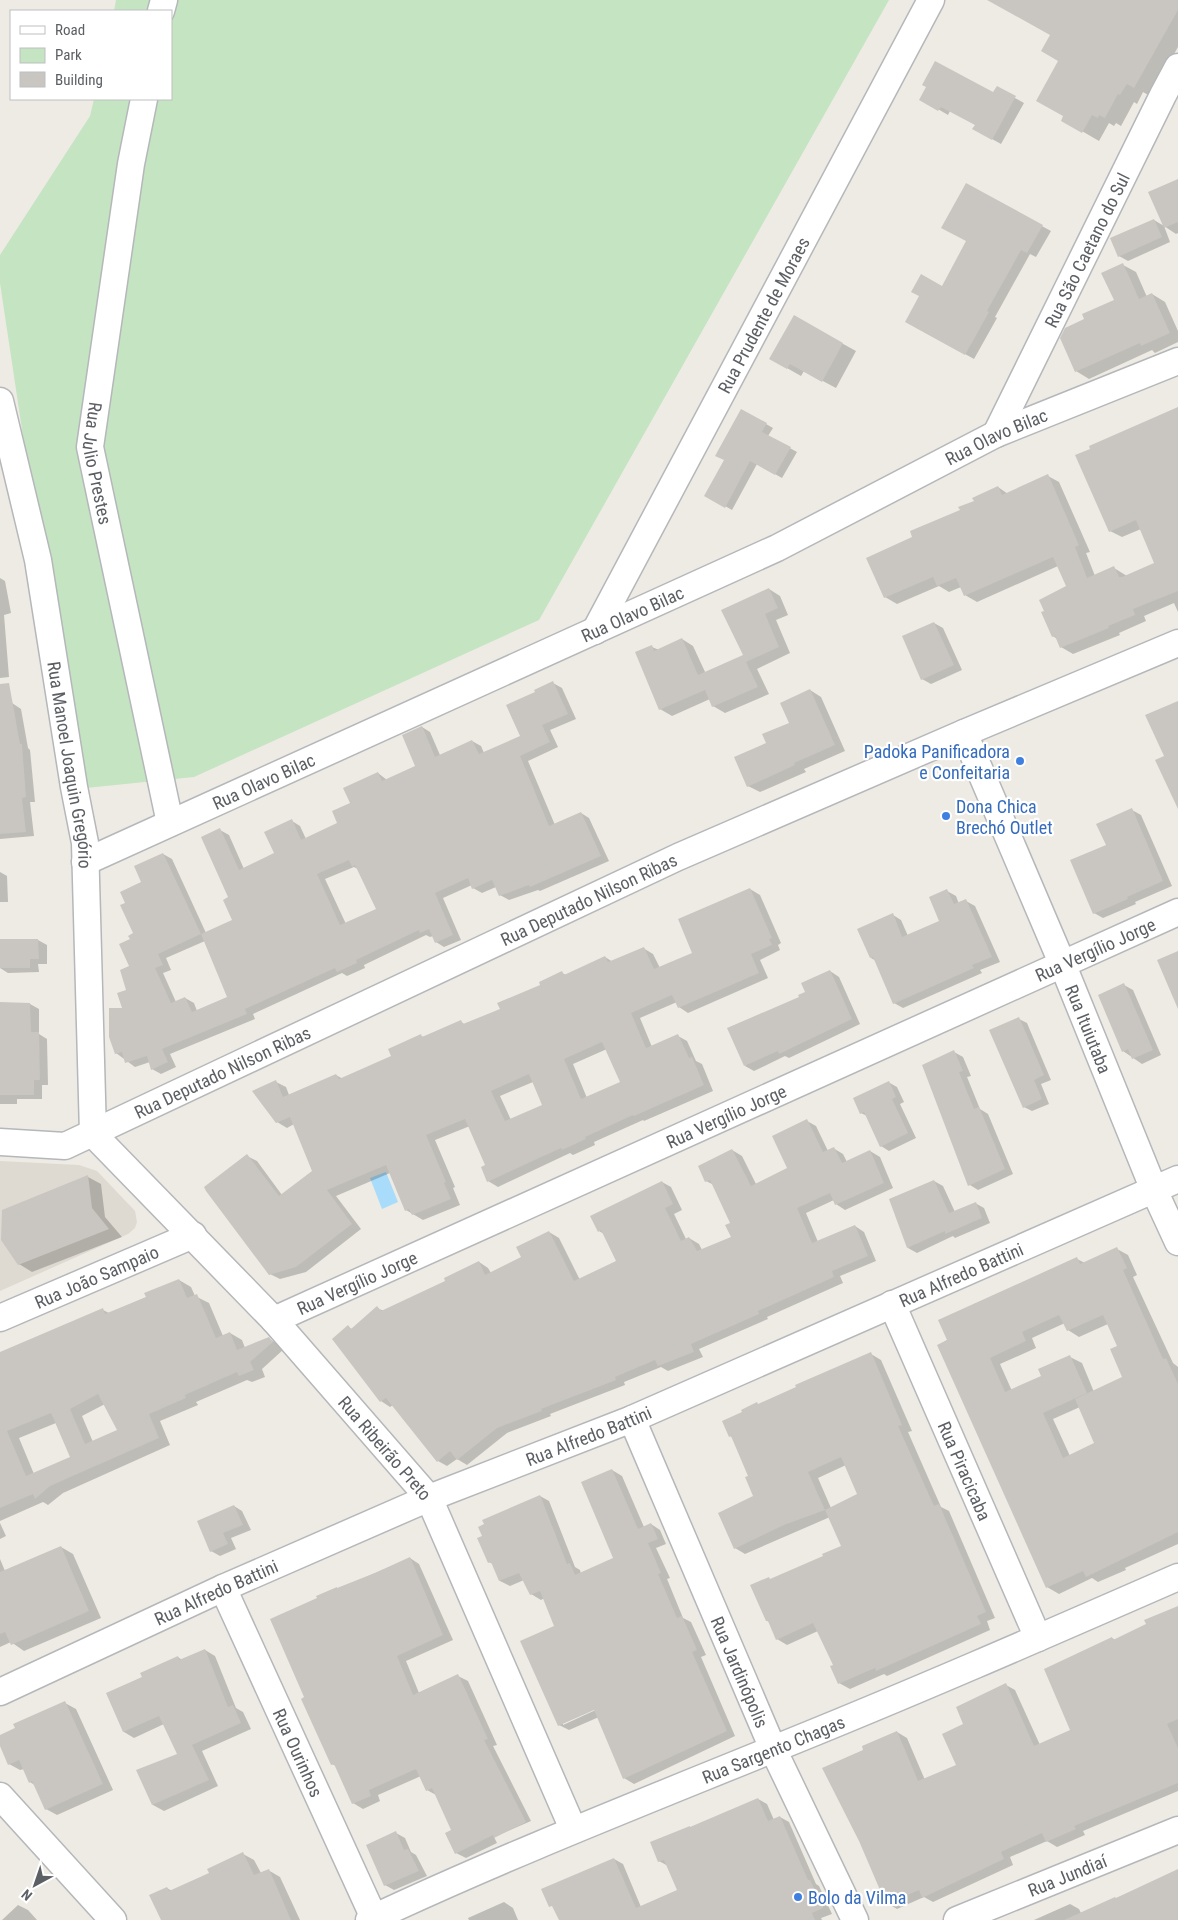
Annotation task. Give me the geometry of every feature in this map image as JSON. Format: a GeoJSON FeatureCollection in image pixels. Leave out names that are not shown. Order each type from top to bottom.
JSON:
{"type":"FeatureCollection","features":[{"type":"Feature","properties":{"kind":"street","name":"Rua Prudente de Moraes"},"geometry":{"type":"LineString","coordinates":[[595,631],[931,0]]}},
{"type":"Feature","properties":{"kind":"street","name":"Rua São Caetano do Sul"},"geometry":{"type":"LineString","coordinates":[[996,434],[1170,92],[1178,68]]}},
{"type":"Feature","properties":{"kind":"street","name":"Rua Julio Prestes"},"geometry":{"type":"LineString","coordinates":[[144,100],[131,164],[90,447],[170,823]]}},
{"type":"Feature","properties":{"kind":"street","name":"Rua Olavo Bilac"},"geometry":{"type":"LineString","coordinates":[[85,862],[777,548],[996,434],[1178,362]]}},
{"type":"Feature","properties":{"kind":"street","name":"Rua Manoel Joaquin Gregório"},"geometry":{"type":"LineString","coordinates":[[0,401],[38,560],[74,787],[85,843],[93,1134]]}},
{"type":"Feature","properties":{"kind":"street","name":"Rua Deputado Nilson Ribas"},"geometry":{"type":"LineString","coordinates":[[0,1142],[65,1146],[678,857],[1178,643]]}},
{"type":"Feature","properties":{"kind":"street","name":"Rua Ituiutaba"},"geometry":{"type":"LineString","coordinates":[[964,733],[1062,963],[1154,1190],[1178,1242]]}},
{"type":"Feature","properties":{"kind":"street","name":"Rua Vergílio Jorge"},"geometry":{"type":"LineString","coordinates":[[274,1320],[1178,912]]}},
{"type":"Feature","properties":{"kind":"street","name":"Rua Ribeirão Preto"},"geometry":{"type":"LineString","coordinates":[[93,1134],[194,1235],[274,1320],[429,1498],[573,1829]]}},
{"type":"Feature","properties":{"kind":"street","name":"Rua Alfredo Battini"},"geometry":{"type":"LineString","coordinates":[[0,1692],[223,1588],[429,1498],[632,1419],[1178,1179]]}},
{"type":"Feature","properties":{"kind":"street","name":"Rua João Sampaio"},"geometry":{"type":"LineString","coordinates":[[0,1318],[194,1235]]}},
{"type":"Feature","properties":{"kind":"street","name":"Rua Piracicaba"},"geometry":{"type":"LineString","coordinates":[[892,1304],[1038,1638]]}},
{"type":"Feature","properties":{"kind":"street","name":"Rua Jardinópolis"},"geometry":{"type":"LineString","coordinates":[[632,1419],[773,1749],[855,1920]]}},
{"type":"Feature","properties":{"kind":"street","name":"Rua Sargento Chagas"},"geometry":{"type":"LineString","coordinates":[[371,1919],[573,1829],[773,1749],[1178,1577]]}},
{"type":"Feature","properties":{"kind":"street","name":"Rua Ourinhos"},"geometry":{"type":"LineString","coordinates":[[223,1588],[371,1919]]}},
{"type":"Feature","properties":{"kind":"street"},"geometry":{"type":"LineString","coordinates":[[0,1796],[113,1920]]}},
{"type":"Feature","properties":{"kind":"street","name":"Rua Jundiaí"},"geometry":{"type":"LineString","coordinates":[[957,1920],[1178,1830]]}},
{"type":"Feature","properties":{"kind":"shaded area"},"geometry":{"type":"Polygon","coordinates":[[[0,1161],[79,1165],[97,1171],[135,1211],[137,1222],[135,1228],[128,1234],[0,1291],[0,1161]]]}},
{"type":"Feature","properties":{"kind":"green space"},"geometry":{"type":"Polygon","coordinates":[[[116,0],[889,0],[539,620],[194,777],[76,789],[0,283],[0,255],[90,116],[94,100],[172,100],[172,10],[114,10],[116,0]]]}},
{"type":"Feature","properties":{"kind":"water"},"geometry":{"type":"Polygon","coordinates":[[[386,1172],[398,1202],[382,1209],[370,1178],[386,1172]]]}},
{"type":"Feature","properties":{"kind":"building"},"geometry":{"type":"Polygon","coordinates":[[[987,0],[1178,0],[1178,10],[1134,88],[1127,84],[1120,95],[1118,94],[1105,118],[1099,115],[1098,118],[1092,115],[1082,133],[1061,121],[1063,116],[1036,101],[1058,61],[1041,51],[1050,35],[987,0]]]}},
{"type":"Feature","properties":{"kind":"building"},"geometry":{"type":"Polygon","coordinates":[[[935,61],[993,92],[997,86],[1016,96],[992,140],[972,129],[975,125],[941,107],[938,111],[919,100],[926,87],[922,85],[935,61]]]}},
{"type":"Feature","properties":{"kind":"building"},"geometry":{"type":"Polygon","coordinates":[[[1178,179],[1178,222],[1164,228],[1148,192],[1178,179]]]}},
{"type":"Feature","properties":{"kind":"building"},"geometry":{"type":"Polygon","coordinates":[[[966,183],[1043,225],[1027,253],[1021,250],[965,355],[905,322],[919,296],[911,292],[921,274],[942,286],[966,241],[941,228],[966,183]]]}},
{"type":"Feature","properties":{"kind":"building"},"geometry":{"type":"Polygon","coordinates":[[[1154,219],[1162,237],[1118,257],[1110,238],[1154,219]]]}},
{"type":"Feature","properties":{"kind":"building"},"geometry":{"type":"Polygon","coordinates":[[[1123,263],[1139,299],[1152,293],[1170,333],[1141,346],[1140,343],[1075,372],[1060,338],[1065,328],[1084,319],[1082,314],[1114,300],[1101,273],[1123,263]]]}},
{"type":"Feature","properties":{"kind":"building"},"geometry":{"type":"Polygon","coordinates":[[[794,315],[843,343],[822,382],[790,364],[787,369],[769,359],[794,315]]]}},
{"type":"Feature","properties":{"kind":"building"},"geometry":{"type":"Polygon","coordinates":[[[1178,407],[1178,591],[1133,609],[1135,615],[1060,648],[1055,636],[1052,637],[1041,612],[1044,611],[1039,600],[1066,586],[1053,557],[964,596],[956,578],[937,586],[933,577],[884,598],[866,558],[912,537],[910,531],[960,510],[958,507],[974,501],[972,498],[998,486],[1002,495],[1048,474],[1079,545],[1075,547],[1087,578],[1114,566],[1119,577],[1122,577],[1154,563],[1136,520],[1109,532],[1075,455],[1090,449],[1089,446],[1178,407]]]}},
{"type":"Feature","properties":{"kind":"building"},"geometry":{"type":"Polygon","coordinates":[[[741,409],[767,423],[762,432],[791,447],[775,475],[750,461],[725,508],[704,496],[724,460],[715,456],[741,409]]]}},
{"type":"Feature","properties":{"kind":"building"},"geometry":{"type":"Polygon","coordinates":[[[769,588],[778,608],[765,614],[779,647],[746,662],[758,687],[712,707],[705,690],[659,710],[635,652],[652,645],[654,651],[682,638],[698,675],[743,655],[721,610],[769,588]]]}},
{"type":"Feature","properties":{"kind":"building"},"geometry":{"type":"Polygon","coordinates":[[[934,622],[954,665],[921,680],[902,636],[934,622]]]}},
{"type":"Feature","properties":{"kind":"building"},"geometry":{"type":"Polygon","coordinates":[[[553,681],[568,714],[542,725],[550,742],[520,756],[549,826],[581,812],[601,856],[530,887],[529,885],[499,896],[492,880],[472,889],[468,878],[435,893],[453,935],[435,943],[429,929],[420,933],[419,930],[356,960],[357,963],[337,972],[335,968],[245,1009],[247,1014],[162,1049],[168,1062],[151,1070],[147,1056],[125,1063],[122,1052],[115,1054],[109,1037],[109,1008],[122,1008],[117,993],[126,990],[120,970],[129,966],[119,944],[130,939],[128,936],[133,933],[120,905],[125,903],[120,892],[141,882],[134,866],[163,853],[201,934],[232,920],[223,900],[228,897],[201,837],[220,828],[239,870],[274,853],[264,832],[292,819],[301,840],[337,823],[332,811],[350,803],[343,788],[378,772],[382,781],[415,766],[402,735],[422,726],[435,757],[472,740],[479,754],[520,736],[506,705],[535,692],[534,690],[553,681]],[[349,860],[317,874],[340,925],[376,909],[355,865],[352,867],[349,860]],[[201,934],[158,954],[163,965],[155,968],[171,1003],[185,997],[192,1012],[227,997],[201,934]]]}},
{"type":"Feature","properties":{"kind":"building"},"geometry":{"type":"Polygon","coordinates":[[[9,683],[20,744],[22,744],[26,797],[22,798],[26,832],[0,834],[0,684],[9,683]]]}},
{"type":"Feature","properties":{"kind":"building"},"geometry":{"type":"Polygon","coordinates":[[[810,689],[835,745],[747,787],[734,757],[766,743],[762,734],[789,723],[780,703],[810,689]]]}},
{"type":"Feature","properties":{"kind":"building"},"geometry":{"type":"Polygon","coordinates":[[[1178,701],[1178,809],[1155,760],[1164,756],[1145,715],[1178,701]]]}},
{"type":"Feature","properties":{"kind":"building"},"geometry":{"type":"Polygon","coordinates":[[[1132,808],[1163,881],[1093,914],[1070,860],[1106,845],[1096,824],[1132,808]]]}},
{"type":"Feature","properties":{"kind":"building"},"geometry":{"type":"Polygon","coordinates":[[[750,888],[772,938],[769,939],[772,945],[751,954],[759,973],[678,1008],[672,995],[631,1013],[646,1048],[678,1034],[689,1058],[692,1057],[704,1085],[633,1115],[585,1137],[586,1139],[562,1150],[561,1148],[487,1182],[481,1167],[485,1165],[465,1119],[426,1135],[446,1182],[444,1183],[451,1199],[412,1215],[409,1209],[405,1211],[386,1165],[327,1190],[352,1224],[296,1267],[269,1275],[206,1191],[204,1187],[247,1154],[279,1196],[312,1171],[290,1117],[276,1123],[252,1091],[276,1080],[283,1097],[336,1074],[339,1079],[391,1056],[388,1049],[421,1034],[422,1037],[461,1020],[463,1024],[500,1009],[497,1003],[540,985],[539,982],[562,971],[564,975],[605,956],[608,962],[644,947],[654,969],[692,953],[678,919],[750,888]],[[602,1042],[564,1059],[581,1099],[620,1082],[602,1042]],[[529,1074],[491,1091],[505,1121],[542,1105],[529,1074]]]}},
{"type":"Feature","properties":{"kind":"building"},"geometry":{"type":"Polygon","coordinates":[[[947,889],[954,904],[966,899],[992,957],[972,965],[974,968],[893,1004],[873,957],[870,958],[857,929],[893,913],[902,937],[939,921],[929,897],[947,889]]]}},
{"type":"Feature","properties":{"kind":"building"},"geometry":{"type":"Polygon","coordinates":[[[0,939],[38,939],[39,959],[30,959],[30,968],[0,968],[0,939]]]}},
{"type":"Feature","properties":{"kind":"building"},"geometry":{"type":"Polygon","coordinates":[[[1178,951],[1178,1009],[1157,960],[1178,951]]]}},
{"type":"Feature","properties":{"kind":"building"},"geometry":{"type":"Polygon","coordinates":[[[830,970],[852,1019],[779,1054],[778,1051],[744,1066],[727,1028],[799,997],[798,995],[805,992],[801,983],[830,970]]]}},
{"type":"Feature","properties":{"kind":"building"},"geometry":{"type":"Polygon","coordinates":[[[1124,983],[1153,1050],[1132,1059],[1128,1049],[1122,1052],[1098,995],[1124,983]]]}},
{"type":"Feature","properties":{"kind":"building"},"geometry":{"type":"Polygon","coordinates":[[[0,1002],[30,1003],[31,1032],[39,1032],[40,1080],[34,1080],[34,1095],[0,1095],[0,1002]]]}},
{"type":"Feature","properties":{"kind":"building"},"geometry":{"type":"Polygon","coordinates":[[[1019,1017],[1044,1075],[1034,1080],[1042,1099],[1023,1108],[989,1030],[1019,1017]]]}},
{"type":"Feature","properties":{"kind":"building"},"geometry":{"type":"Polygon","coordinates":[[[954,1050],[963,1071],[959,1072],[974,1109],[979,1107],[1005,1169],[968,1186],[922,1065],[954,1050]]]}},
{"type":"Feature","properties":{"kind":"building"},"geometry":{"type":"Polygon","coordinates":[[[889,1081],[896,1097],[892,1099],[908,1133],[880,1147],[864,1112],[860,1114],[853,1098],[889,1081]]]}},
{"type":"Feature","properties":{"kind":"building"},"geometry":{"type":"Polygon","coordinates":[[[807,1119],[823,1152],[834,1147],[842,1163],[870,1150],[884,1183],[835,1205],[830,1193],[797,1208],[812,1243],[855,1225],[868,1256],[832,1271],[834,1277],[758,1311],[759,1314],[691,1344],[694,1352],[658,1366],[655,1360],[615,1377],[616,1380],[497,1428],[457,1460],[450,1451],[437,1462],[386,1398],[380,1402],[332,1339],[348,1325],[351,1329],[377,1306],[381,1311],[445,1281],[444,1278],[479,1261],[485,1275],[521,1257],[516,1247],[549,1231],[574,1281],[616,1261],[601,1230],[598,1232],[590,1216],[662,1181],[673,1204],[665,1208],[681,1241],[689,1237],[697,1251],[731,1237],[725,1225],[730,1223],[710,1180],[705,1182],[698,1166],[732,1149],[751,1186],[787,1168],[772,1136],[807,1119]]]}},
{"type":"Feature","properties":{"kind":"building"},"geometry":{"type":"Polygon","coordinates":[[[88,1175],[92,1208],[109,1229],[18,1265],[1,1240],[2,1210],[88,1175]]]}},
{"type":"Feature","properties":{"kind":"building"},"geometry":{"type":"Polygon","coordinates":[[[934,1180],[949,1213],[976,1202],[982,1218],[945,1234],[945,1231],[907,1248],[889,1199],[934,1180]]]}},
{"type":"Feature","properties":{"kind":"building"},"geometry":{"type":"Polygon","coordinates":[[[1117,1247],[1127,1268],[1123,1270],[1163,1359],[1166,1358],[1178,1384],[1178,1532],[1086,1577],[1083,1571],[1046,1588],[937,1345],[947,1340],[938,1320],[1077,1257],[1080,1264],[1117,1247]],[[1059,1315],[1022,1332],[1026,1341],[990,1358],[1005,1392],[1041,1376],[1038,1369],[1070,1355],[1087,1393],[1043,1413],[1063,1458],[1094,1443],[1075,1399],[1122,1377],[1110,1349],[1117,1346],[1103,1315],[1067,1331],[1059,1315]]]}},
{"type":"Feature","properties":{"kind":"building"},"geometry":{"type":"Polygon","coordinates":[[[179,1279],[187,1298],[197,1294],[216,1338],[230,1332],[237,1350],[269,1337],[273,1342],[250,1362],[254,1370],[239,1376],[237,1372],[185,1395],[186,1398],[149,1414],[159,1438],[50,1486],[35,1499],[33,1494],[0,1508],[0,1352],[103,1308],[105,1314],[146,1297],[144,1293],[179,1279]],[[98,1394],[70,1409],[85,1444],[117,1430],[98,1394]],[[51,1413],[7,1431],[26,1476],[70,1457],[51,1413]]]}},
{"type":"Feature","properties":{"kind":"building"},"geometry":{"type":"Polygon","coordinates":[[[871,1352],[902,1425],[898,1426],[934,1506],[939,1504],[986,1612],[977,1616],[981,1624],[876,1671],[875,1668],[838,1684],[830,1666],[833,1665],[813,1623],[776,1640],[750,1585],[769,1577],[770,1579],[841,1546],[825,1510],[784,1525],[734,1549],[718,1513],[753,1496],[745,1477],[748,1476],[731,1436],[729,1437],[722,1421],[742,1412],[741,1410],[757,1402],[758,1404],[796,1387],[795,1385],[871,1352]],[[841,1457],[808,1472],[825,1510],[857,1494],[841,1457]]]}},
{"type":"Feature","properties":{"kind":"building"},"geometry":{"type":"Polygon","coordinates":[[[612,1469],[638,1529],[651,1523],[658,1539],[648,1543],[661,1573],[658,1574],[677,1618],[682,1616],[697,1650],[692,1652],[727,1731],[623,1779],[594,1710],[558,1726],[520,1641],[554,1626],[540,1591],[530,1595],[519,1573],[499,1581],[491,1562],[488,1563],[477,1538],[482,1536],[478,1527],[484,1524],[482,1520],[540,1495],[567,1564],[570,1563],[575,1575],[613,1558],[581,1482],[612,1469]]]}},
{"type":"Feature","properties":{"kind":"building"},"geometry":{"type":"Polygon","coordinates":[[[234,1505],[243,1525],[223,1533],[228,1544],[210,1552],[197,1521],[234,1505]]]}},
{"type":"Feature","properties":{"kind":"building"},"geometry":{"type":"Polygon","coordinates":[[[61,1546],[89,1611],[11,1645],[5,1632],[0,1634],[0,1572],[61,1546]]]}},
{"type":"Feature","properties":{"kind":"building"},"geometry":{"type":"Polygon","coordinates":[[[410,1557],[443,1635],[397,1656],[413,1695],[458,1674],[488,1739],[484,1740],[526,1822],[494,1838],[493,1835],[455,1854],[445,1833],[451,1830],[432,1788],[426,1791],[416,1769],[369,1790],[371,1796],[352,1804],[334,1764],[331,1765],[301,1699],[304,1697],[270,1619],[317,1598],[316,1596],[410,1557]]]}},
{"type":"Feature","properties":{"kind":"building"},"geometry":{"type":"Polygon","coordinates":[[[1178,1606],[1178,1719],[1167,1724],[1178,1748],[1178,1783],[1074,1826],[1076,1829],[1046,1842],[1042,1833],[1001,1852],[1004,1859],[922,1898],[919,1890],[886,1904],[859,1841],[822,1768],[863,1750],[862,1746],[897,1731],[918,1781],[956,1765],[942,1734],[963,1724],[956,1707],[1006,1683],[1034,1746],[1070,1730],[1044,1669],[1112,1637],[1113,1640],[1146,1624],[1144,1620],[1178,1606]]]}},
{"type":"Feature","properties":{"kind":"building"},"geometry":{"type":"Polygon","coordinates":[[[205,1649],[228,1707],[233,1705],[241,1723],[192,1745],[209,1780],[152,1805],[136,1770],[177,1754],[159,1716],[123,1732],[106,1693],[142,1677],[140,1673],[178,1656],[179,1660],[205,1649]]]}},
{"type":"Feature","properties":{"kind":"building"},"geometry":{"type":"Polygon","coordinates":[[[65,1701],[103,1784],[45,1810],[32,1781],[29,1783],[19,1760],[8,1765],[0,1746],[0,1735],[15,1728],[13,1724],[65,1701]]]}},
{"type":"Feature","properties":{"kind":"building"},"geometry":{"type":"Polygon","coordinates":[[[758,1798],[768,1821],[780,1816],[808,1880],[810,1880],[820,1900],[823,1908],[812,1913],[815,1920],[559,1920],[552,1906],[549,1907],[541,1889],[614,1858],[636,1908],[677,1890],[664,1860],[658,1862],[650,1842],[758,1798]]]}},
{"type":"Feature","properties":{"kind":"building"},"geometry":{"type":"Polygon","coordinates":[[[396,1831],[404,1850],[408,1849],[419,1871],[384,1886],[366,1845],[396,1831]]]}},
{"type":"Feature","properties":{"kind":"building"},"geometry":{"type":"Polygon","coordinates":[[[243,1852],[254,1875],[269,1869],[291,1920],[161,1920],[149,1895],[167,1887],[169,1891],[209,1873],[207,1869],[243,1852]]]}},
{"type":"Feature","properties":{"kind":"building"},"geometry":{"type":"Polygon","coordinates":[[[1178,1869],[1178,1920],[1064,1920],[1116,1898],[1178,1869]]]}},
{"type":"Feature","properties":{"kind":"place","name":"Padoka Panificadora e Confeitaria"},"geometry":{"type":"Point","coordinates":[1020,761]}},
{"type":"Feature","properties":{"kind":"place","name":"Dona Chica Brechó Outlet"},"geometry":{"type":"Point","coordinates":[946,816]}},
{"type":"Feature","properties":{"kind":"place","name":"Bolo da Vilma"},"geometry":{"type":"Point","coordinates":[798,1897]}}]}
